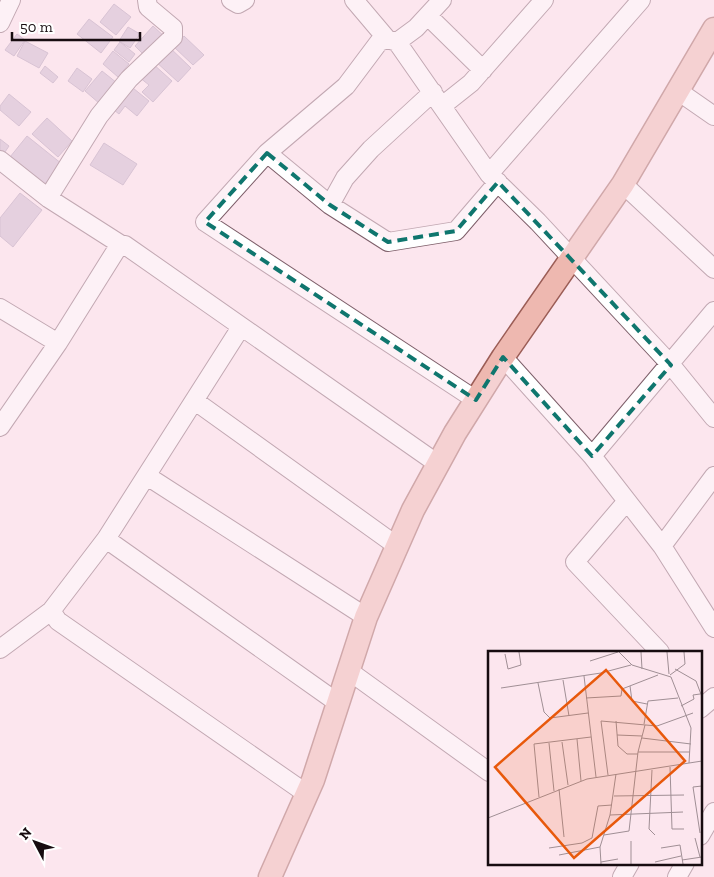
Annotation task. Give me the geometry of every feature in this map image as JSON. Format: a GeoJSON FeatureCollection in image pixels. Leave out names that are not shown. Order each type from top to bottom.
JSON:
{"type":"FeatureCollection","features":[{"type":"Feature","properties":{"kind":"main road"},"geometry":{"type":"LineString","coordinates":[[270,877],[314,780],[366,617],[413,510],[455,433],[503,358],[623,184],[714,29]]}},
{"type":"Feature","properties":{"kind":"street"},"geometry":{"type":"LineString","coordinates":[[0,23],[11,0]]}},
{"type":"Feature","properties":{"kind":"street"},"geometry":{"type":"LineString","coordinates":[[48,198],[99,116],[129,80],[172,37],[173,28],[148,7],[147,0]]}},
{"type":"Feature","properties":{"kind":"street"},"geometry":{"type":"LineString","coordinates":[[231,0],[238,4],[245,0]]}},
{"type":"Feature","properties":{"kind":"street"},"geometry":{"type":"LineString","coordinates":[[354,0],[392,40],[438,99],[494,178],[538,222],[671,365],[714,418]]}},
{"type":"Feature","properties":{"kind":"street"},"geometry":{"type":"LineString","coordinates":[[442,0],[416,28],[392,40],[384,39],[376,46],[346,86],[267,153],[205,222],[476,400]]}},
{"type":"Feature","properties":{"kind":"street"},"geometry":{"type":"LineString","coordinates":[[330,205],[345,178],[371,149],[438,99],[471,83],[544,0]]}},
{"type":"Feature","properties":{"kind":"street"},"geometry":{"type":"LineString","coordinates":[[267,153],[330,205],[388,242],[456,231],[494,178],[641,0]]}},
{"type":"Feature","properties":{"kind":"street"},"geometry":{"type":"LineString","coordinates":[[428,16],[482,70]]}},
{"type":"Feature","properties":{"kind":"street"},"geometry":{"type":"LineString","coordinates":[[678,91],[714,116]]}},
{"type":"Feature","properties":{"kind":"street"},"geometry":{"type":"LineString","coordinates":[[0,160],[48,198],[120,244],[125,245],[438,464]]}},
{"type":"Feature","properties":{"kind":"street"},"geometry":{"type":"LineString","coordinates":[[623,184],[714,269]]}},
{"type":"Feature","properties":{"kind":"street"},"geometry":{"type":"LineString","coordinates":[[0,427],[58,343],[120,244]]}},
{"type":"Feature","properties":{"kind":"street"},"geometry":{"type":"LineString","coordinates":[[0,308],[58,343]]}},
{"type":"Feature","properties":{"kind":"street"},"geometry":{"type":"LineString","coordinates":[[592,456],[671,365],[714,311]]}},
{"type":"Feature","properties":{"kind":"street"},"geometry":{"type":"LineString","coordinates":[[0,648],[51,611],[106,539],[242,327]]}},
{"type":"Feature","properties":{"kind":"street"},"geometry":{"type":"LineString","coordinates":[[503,358],[592,456],[662,546],[714,628]]}},
{"type":"Feature","properties":{"kind":"street"},"geometry":{"type":"LineString","coordinates":[[195,402],[397,546]]}},
{"type":"Feature","properties":{"kind":"street"},"geometry":{"type":"LineString","coordinates":[[147,476],[366,617]]}},
{"type":"Feature","properties":{"kind":"street"},"geometry":{"type":"LineString","coordinates":[[662,546],[714,476]]}},
{"type":"Feature","properties":{"kind":"street"},"geometry":{"type":"LineString","coordinates":[[627,501],[575,562],[659,651]]}},
{"type":"Feature","properties":{"kind":"street"},"geometry":{"type":"LineString","coordinates":[[106,539],[338,703]]}},
{"type":"Feature","properties":{"kind":"street"},"geometry":{"type":"LineString","coordinates":[[51,611],[58,621],[307,794]]}},
{"type":"Feature","properties":{"kind":"street"},"geometry":{"type":"LineString","coordinates":[[348,671],[488,771]]}},
{"type":"Feature","properties":{"kind":"street"},"geometry":{"type":"LineString","coordinates":[[702,707],[714,697]]}},
{"type":"Feature","properties":{"kind":"street"},"geometry":{"type":"LineString","coordinates":[[702,833],[714,812]]}},
{"type":"Feature","properties":{"kind":"street"},"geometry":{"type":"LineString","coordinates":[[622,877],[629,864]]}},
{"type":"Feature","properties":{"kind":"street"},"geometry":{"type":"LineString","coordinates":[[677,877],[684,864]]}},
{"type":"Feature","properties":{"kind":"highlighted area"},"geometry":{"type":"Polygon","coordinates":[[[267,153],[330,205],[388,242],[456,231],[498,182],[671,365],[592,456],[503,357],[476,400],[205,222],[267,153]]]}},
{"type":"Feature","properties":{"kind":"building"},"geometry":{"type":"Polygon","coordinates":[[[114,4],[131,17],[116,35],[100,22],[114,4]]]}},
{"type":"Feature","properties":{"kind":"building"},"geometry":{"type":"Polygon","coordinates":[[[89,19],[113,37],[101,53],[77,34],[89,19]]]}},
{"type":"Feature","properties":{"kind":"building"},"geometry":{"type":"Polygon","coordinates":[[[153,26],[166,38],[147,58],[135,46],[153,26]]]}},
{"type":"Feature","properties":{"kind":"building"},"geometry":{"type":"Polygon","coordinates":[[[128,27],[140,34],[130,48],[119,41],[128,27]]]}},
{"type":"Feature","properties":{"kind":"building"},"geometry":{"type":"Polygon","coordinates":[[[17,34],[25,40],[14,56],[5,50],[17,34]]]}},
{"type":"Feature","properties":{"kind":"building"},"geometry":{"type":"Polygon","coordinates":[[[184,36],[204,55],[193,65],[174,47],[184,36]]]}},
{"type":"Feature","properties":{"kind":"building"},"geometry":{"type":"Polygon","coordinates":[[[25,41],[48,53],[39,68],[17,56],[25,41]]]}},
{"type":"Feature","properties":{"kind":"building"},"geometry":{"type":"Polygon","coordinates":[[[120,42],[135,54],[129,62],[114,50],[120,42]]]}},
{"type":"Feature","properties":{"kind":"building"},"geometry":{"type":"Polygon","coordinates":[[[167,45],[191,68],[178,82],[154,60],[167,45]]]}},
{"type":"Feature","properties":{"kind":"building"},"geometry":{"type":"Polygon","coordinates":[[[113,51],[129,64],[118,77],[103,64],[113,51]]]}},
{"type":"Feature","properties":{"kind":"building"},"geometry":{"type":"Polygon","coordinates":[[[152,63],[172,81],[153,102],[142,92],[149,85],[139,77],[152,63]]]}},
{"type":"Feature","properties":{"kind":"building"},"geometry":{"type":"Polygon","coordinates":[[[45,66],[58,77],[53,83],[40,73],[45,66]]]}},
{"type":"Feature","properties":{"kind":"building"},"geometry":{"type":"Polygon","coordinates":[[[77,68],[92,79],[83,92],[68,81],[77,68]]]}},
{"type":"Feature","properties":{"kind":"building"},"geometry":{"type":"Polygon","coordinates":[[[102,71],[117,83],[100,104],[85,91],[102,71]]]}},
{"type":"Feature","properties":{"kind":"building"},"geometry":{"type":"Polygon","coordinates":[[[128,84],[149,101],[137,116],[125,106],[119,114],[109,106],[128,84]]]}},
{"type":"Feature","properties":{"kind":"building"},"geometry":{"type":"Polygon","coordinates":[[[9,94],[31,112],[19,126],[0,110],[0,106],[9,94]]]}},
{"type":"Feature","properties":{"kind":"building"},"geometry":{"type":"Polygon","coordinates":[[[47,118],[72,141],[58,157],[32,134],[47,118]]]}},
{"type":"Feature","properties":{"kind":"building"},"geometry":{"type":"Polygon","coordinates":[[[27,136],[62,164],[44,185],[10,157],[27,136]]]}},
{"type":"Feature","properties":{"kind":"building"},"geometry":{"type":"Polygon","coordinates":[[[0,139],[9,146],[3,155],[0,153],[0,139]]]}},
{"type":"Feature","properties":{"kind":"building"},"geometry":{"type":"Polygon","coordinates":[[[104,143],[137,164],[123,185],[90,165],[104,143]]]}},
{"type":"Feature","properties":{"kind":"building"},"geometry":{"type":"Polygon","coordinates":[[[20,193],[42,210],[13,247],[0,236],[0,218],[20,193]]]}}]}
